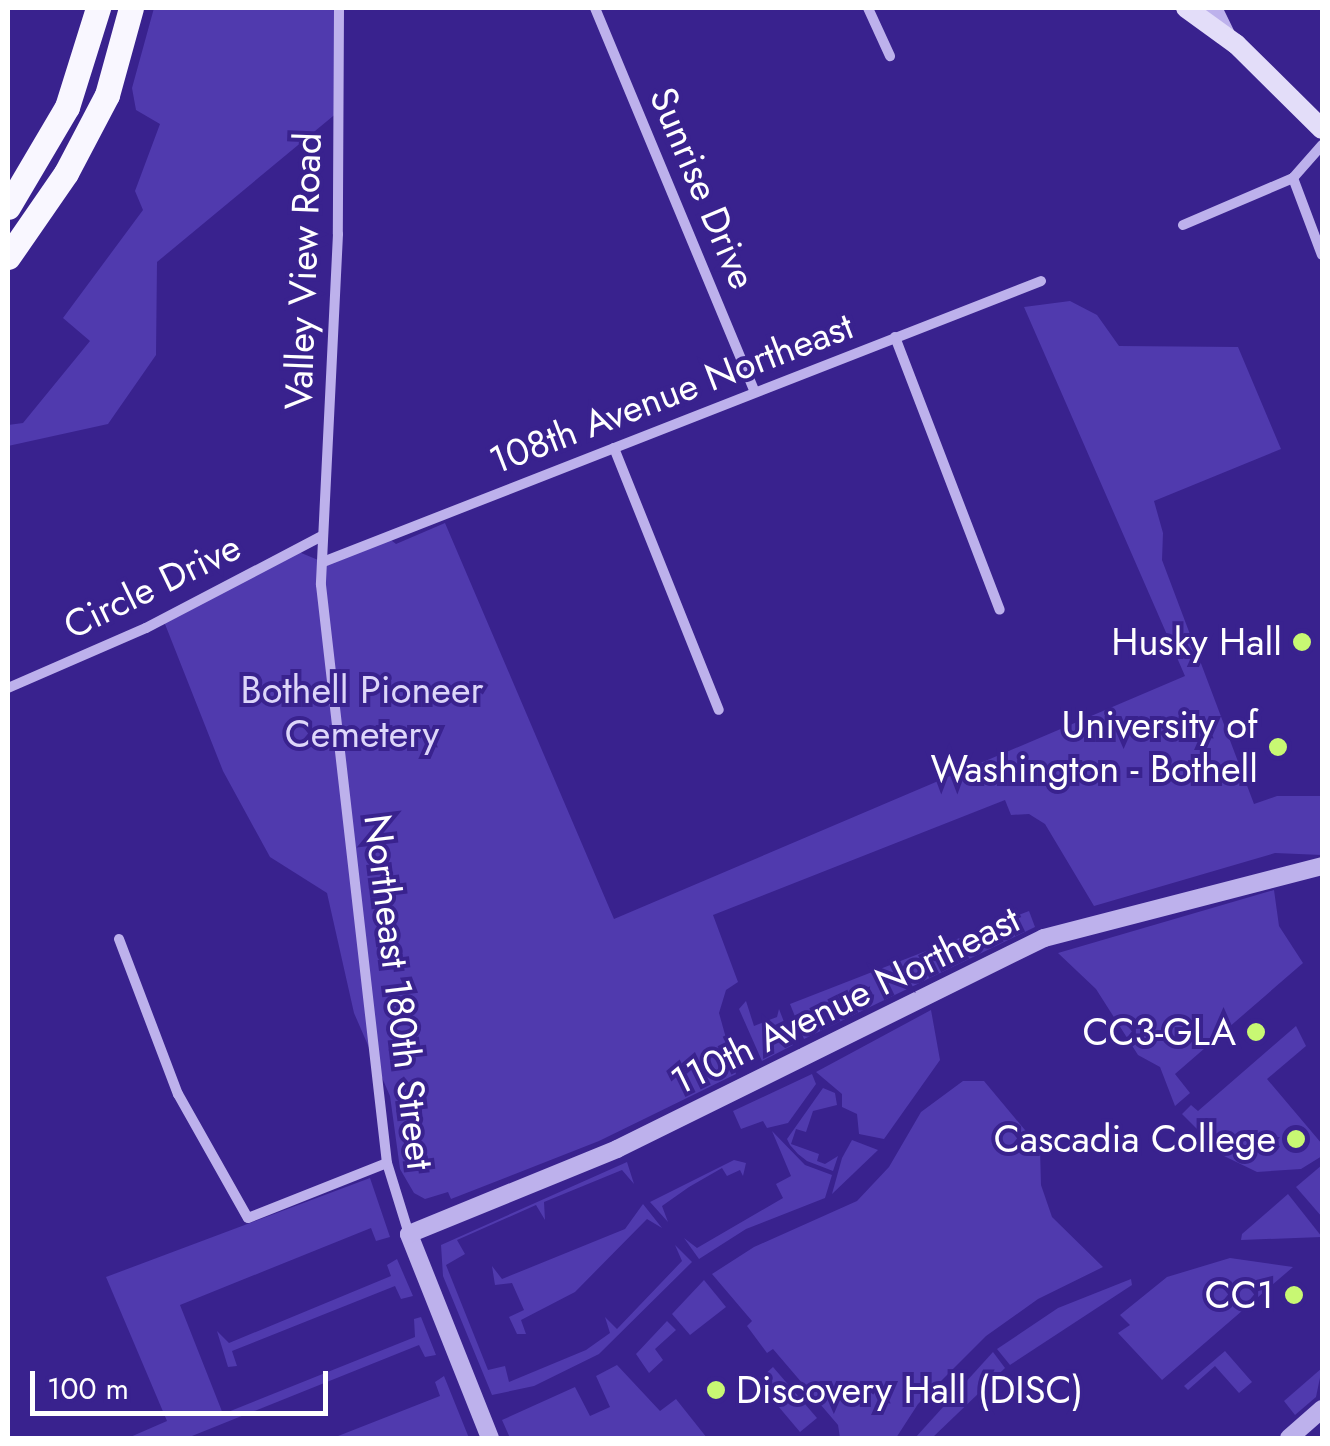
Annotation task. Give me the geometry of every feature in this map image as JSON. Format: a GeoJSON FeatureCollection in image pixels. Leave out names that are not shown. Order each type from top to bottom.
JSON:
{"type":"FeatureCollection","features":[{"type":"Feature","properties":{"kind":"main road"},"geometry":{"type":"LineString","coordinates":[[8,206],[67,107],[98,8]]}},
{"type":"Feature","properties":{"kind":"main road"},"geometry":{"type":"LineString","coordinates":[[8,257],[66,173],[107,95],[132,8]]}},
{"type":"Feature","properties":{"kind":"main road"},"geometry":{"type":"LineString","coordinates":[[1186,8],[1227,38],[1322,129]]}},
{"type":"Feature","properties":{"kind":"street","name":"Valley View Road"},"geometry":{"type":"LineString","coordinates":[[322,536],[337,253],[339,8]]}},
{"type":"Feature","properties":{"kind":"street","name":"Sunrise Drive"},"geometry":{"type":"LineString","coordinates":[[595,8],[755,392]]}},
{"type":"Feature","properties":{"kind":"street"},"geometry":{"type":"LineString","coordinates":[[868,8],[890,56]]}},
{"type":"Feature","properties":{"kind":"street"},"geometry":{"type":"LineString","coordinates":[[1213,8],[1227,38]]}},
{"type":"Feature","properties":{"kind":"street"},"geometry":{"type":"LineString","coordinates":[[1182,225],[1293,178],[1322,145]]}},
{"type":"Feature","properties":{"kind":"street"},"geometry":{"type":"LineString","coordinates":[[1293,178],[1322,254]]}},
{"type":"Feature","properties":{"kind":"street","name":"108th Avenue Northeast"},"geometry":{"type":"LineString","coordinates":[[322,562],[1041,281]]}},
{"type":"Feature","properties":{"kind":"street"},"geometry":{"type":"LineString","coordinates":[[895,338],[1000,610]]}},
{"type":"Feature","properties":{"kind":"street"},"geometry":{"type":"LineString","coordinates":[[614,448],[720,710]]}},
{"type":"Feature","properties":{"kind":"street","name":"Northeast 180th Street"},"geometry":{"type":"LineString","coordinates":[[322,536],[333,726],[387,1163],[409,1234],[490,1438]]}},
{"type":"Feature","properties":{"kind":"street","name":"Circle Drive"},"geometry":{"type":"LineString","coordinates":[[8,688],[146,628],[322,536]]}},
{"type":"Feature","properties":{"kind":"street","name":"110th Avenue Northeast"},"geometry":{"type":"LineString","coordinates":[[409,1234],[617,1149],[1044,938],[1322,866]]}},
{"type":"Feature","properties":{"kind":"street"},"geometry":{"type":"LineString","coordinates":[[119,939],[178,1094],[248,1218],[387,1163]]}},
{"type":"Feature","properties":{"kind":"street"},"geometry":{"type":"LineString","coordinates":[[1289,1438],[1322,1409]]}},
{"type":"Feature","properties":{"kind":"green space"},"geometry":{"type":"Polygon","coordinates":[[[154,8],[335,8],[338,112],[157,262],[156,355],[108,424],[8,446],[8,425],[23,423],[90,341],[63,318],[143,210],[135,191],[160,124],[136,110],[132,88],[154,8]]]}},
{"type":"Feature","properties":{"kind":"green space","name":"Bothell Pioneer Cemetery"},"geometry":{"type":"Polygon","coordinates":[[[1070,301],[1097,315],[1119,346],[1238,347],[1281,449],[1154,501],[1163,533],[1162,560],[1254,804],[1277,796],[1322,796],[1322,855],[1275,853],[1094,906],[1045,824],[1029,814],[1011,815],[1005,800],[713,915],[738,982],[726,990],[719,1013],[736,1074],[599,1141],[451,1199],[448,1192],[425,1199],[414,1193],[400,1169],[390,1096],[354,1013],[327,893],[270,857],[223,771],[163,619],[294,550],[323,562],[386,536],[396,544],[445,523],[614,919],[1185,676],[1024,307],[1070,301]]]}},
{"type":"Feature","properties":{"kind":"green space"},"geometry":{"type":"Polygon","coordinates":[[[1274,890],[1279,926],[1303,963],[1175,1074],[1190,1093],[1175,1106],[1160,1067],[1138,1055],[1096,989],[1058,953],[1274,890]]]}},
{"type":"Feature","properties":{"kind":"green space"},"geometry":{"type":"Polygon","coordinates":[[[1029,911],[1035,927],[804,1039],[790,1004],[1029,911]]]}},
{"type":"Feature","properties":{"kind":"green space"},"geometry":{"type":"Polygon","coordinates":[[[746,1001],[754,1026],[777,1017],[779,1009],[793,1045],[762,1061],[739,1009],[746,1001]]]}},
{"type":"Feature","properties":{"kind":"green space"},"geometry":{"type":"Polygon","coordinates":[[[931,1010],[940,1060],[884,1139],[859,1134],[857,1114],[842,1107],[842,1094],[816,1072],[931,1010]]]}},
{"type":"Feature","properties":{"kind":"green space"},"geometry":{"type":"Polygon","coordinates":[[[1296,1026],[1306,1046],[1267,1079],[1322,1144],[1322,1156],[1301,1169],[1257,1172],[1224,1156],[1182,1114],[1191,1105],[1198,1111],[1296,1026]]]}},
{"type":"Feature","properties":{"kind":"green space"},"geometry":{"type":"Polygon","coordinates":[[[812,1074],[816,1084],[788,1123],[767,1128],[763,1121],[741,1129],[733,1111],[812,1074]]]}},
{"type":"Feature","properties":{"kind":"green space"},"geometry":{"type":"Polygon","coordinates":[[[963,1081],[984,1081],[1040,1148],[1041,1185],[1052,1217],[1103,1267],[1038,1299],[986,1336],[918,1404],[896,1438],[840,1438],[838,1425],[773,1349],[767,1353],[747,1326],[752,1321],[712,1274],[754,1247],[857,1201],[889,1167],[921,1112],[963,1081]]]}},
{"type":"Feature","properties":{"kind":"green space"},"geometry":{"type":"Polygon","coordinates":[[[823,1088],[835,1093],[837,1105],[813,1111],[806,1132],[796,1129],[791,1144],[819,1154],[817,1161],[825,1164],[838,1156],[833,1171],[807,1161],[798,1154],[787,1139],[823,1088]]]}},
{"type":"Feature","properties":{"kind":"green space"},"geometry":{"type":"Polygon","coordinates":[[[772,1131],[805,1165],[832,1175],[825,1198],[746,1229],[699,1259],[684,1238],[697,1248],[783,1198],[776,1184],[791,1176],[772,1131]]]}},
{"type":"Feature","properties":{"kind":"green space"},"geometry":{"type":"Polygon","coordinates":[[[852,1140],[878,1150],[832,1194],[842,1158],[852,1140]]]}},
{"type":"Feature","properties":{"kind":"green space"},"geometry":{"type":"Polygon","coordinates":[[[734,1160],[746,1163],[743,1176],[740,1170],[727,1176],[722,1168],[689,1187],[662,1206],[668,1222],[650,1202],[734,1160]]]}},
{"type":"Feature","properties":{"kind":"green space"},"geometry":{"type":"Polygon","coordinates":[[[627,1162],[634,1184],[622,1170],[544,1202],[545,1220],[536,1205],[457,1240],[465,1254],[446,1265],[488,1370],[505,1366],[509,1382],[586,1350],[610,1333],[605,1317],[617,1329],[682,1261],[675,1245],[692,1262],[599,1354],[534,1386],[492,1395],[443,1276],[441,1245],[627,1162]]]}},
{"type":"Feature","properties":{"kind":"green space"},"geometry":{"type":"Polygon","coordinates":[[[1322,1165],[1322,1217],[1296,1187],[1322,1165]]]}},
{"type":"Feature","properties":{"kind":"green space"},"geometry":{"type":"Polygon","coordinates":[[[370,1178],[390,1237],[376,1241],[371,1228],[180,1305],[223,1414],[415,1337],[414,1319],[421,1317],[436,1355],[425,1357],[419,1345],[187,1438],[128,1438],[167,1421],[106,1277],[370,1178]]]}},
{"type":"Feature","properties":{"kind":"green space"},"geometry":{"type":"Polygon","coordinates":[[[1288,1194],[1322,1237],[1241,1240],[1242,1234],[1288,1194]]]}},
{"type":"Feature","properties":{"kind":"green space"},"geometry":{"type":"Polygon","coordinates":[[[643,1204],[662,1228],[647,1219],[575,1292],[521,1320],[526,1334],[517,1334],[509,1317],[524,1310],[512,1283],[495,1285],[492,1266],[502,1279],[625,1229],[643,1204]]]}},
{"type":"Feature","properties":{"kind":"green space"},"geometry":{"type":"Polygon","coordinates":[[[1230,1258],[1293,1267],[1162,1380],[1118,1333],[1130,1325],[1120,1315],[1167,1277],[1230,1258]]]}},
{"type":"Feature","properties":{"kind":"green space"},"geometry":{"type":"Polygon","coordinates":[[[397,1259],[413,1296],[401,1299],[395,1286],[232,1351],[237,1366],[228,1367],[217,1331],[229,1343],[391,1276],[387,1265],[397,1259]]]}},
{"type":"Feature","properties":{"kind":"green space"},"geometry":{"type":"Polygon","coordinates":[[[1131,1279],[1132,1285],[1010,1365],[997,1349],[1058,1308],[1131,1279]]]}},
{"type":"Feature","properties":{"kind":"green space"},"geometry":{"type":"Polygon","coordinates":[[[704,1280],[726,1307],[690,1335],[672,1314],[704,1280]]]}},
{"type":"Feature","properties":{"kind":"green space"},"geometry":{"type":"Polygon","coordinates":[[[667,1321],[676,1330],[655,1349],[663,1360],[649,1373],[636,1354],[667,1321]]]}},
{"type":"Feature","properties":{"kind":"green space"},"geometry":{"type":"Polygon","coordinates":[[[1225,1351],[1252,1382],[1239,1393],[1215,1366],[1188,1390],[1184,1386],[1225,1351]]]}},
{"type":"Feature","properties":{"kind":"green space"},"geometry":{"type":"Polygon","coordinates":[[[993,1352],[1005,1368],[932,1438],[915,1438],[993,1352]]]}},
{"type":"Feature","properties":{"kind":"green space"},"geometry":{"type":"Polygon","coordinates":[[[617,1365],[660,1411],[676,1399],[707,1438],[510,1438],[502,1420],[575,1387],[590,1416],[610,1407],[596,1376],[617,1365]]]}},
{"type":"Feature","properties":{"kind":"green space"},"geometry":{"type":"Polygon","coordinates":[[[773,1367],[817,1418],[800,1432],[757,1381],[773,1367]]]}},
{"type":"Feature","properties":{"kind":"green space"},"geometry":{"type":"Polygon","coordinates":[[[1322,1368],[1316,1397],[1295,1415],[1284,1401],[1322,1368]]]}},
{"type":"Feature","properties":{"kind":"green space"},"geometry":{"type":"Polygon","coordinates":[[[444,1376],[469,1438],[333,1438],[440,1396],[435,1382],[444,1376]]]}},
{"type":"Feature","properties":{"kind":"place","name":"Husky Hall"},"geometry":{"type":"Point","coordinates":[1302,642]}},
{"type":"Feature","properties":{"kind":"place","name":"University of Washington - Bothell"},"geometry":{"type":"Point","coordinates":[1278,747]}},
{"type":"Feature","properties":{"kind":"place","name":"CC3-GLA"},"geometry":{"type":"Point","coordinates":[1256,1032]}},
{"type":"Feature","properties":{"kind":"place","name":"Cascadia College"},"geometry":{"type":"Point","coordinates":[1296,1139]}},
{"type":"Feature","properties":{"kind":"place","name":"CC1"},"geometry":{"type":"Point","coordinates":[1294,1295]}},
{"type":"Feature","properties":{"kind":"place","name":"Discovery Hall (DISC)"},"geometry":{"type":"Point","coordinates":[716,1390]}}]}
